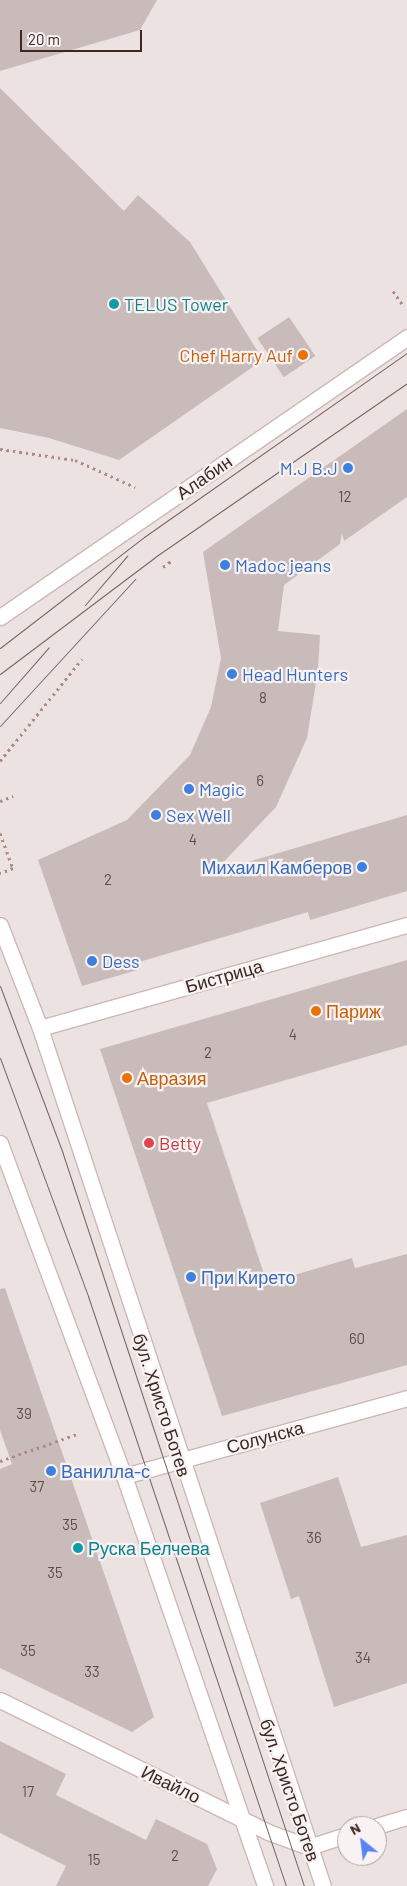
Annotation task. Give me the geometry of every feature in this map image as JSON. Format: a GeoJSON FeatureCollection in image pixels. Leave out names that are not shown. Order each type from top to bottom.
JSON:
{"type":"FeatureCollection","features":[{"type":"Feature","properties":{"kind":"main road","name":"Алабин"},"geometry":{"type":"LineString","coordinates":[[0,617],[407,337]]}},
{"type":"Feature","properties":{"kind":"main road","name":"Бистрица"},"geometry":{"type":"LineString","coordinates":[[40,1028],[407,924]]}},
{"type":"Feature","properties":{"kind":"main road","name":"бул. Христо Ботев"},"geometry":{"type":"LineString","coordinates":[[0,925],[40,1028],[180,1460],[322,1886]]}},
{"type":"Feature","properties":{"kind":"main road"},"geometry":{"type":"LineString","coordinates":[[0,1143],[124,1476],[266,1886]]}},
{"type":"Feature","properties":{"kind":"main road","name":"Солунска"},"geometry":{"type":"LineString","coordinates":[[124,1476],[407,1398]]}},
{"type":"Feature","properties":{"kind":"main road","name":"Ивайло"},"geometry":{"type":"LineString","coordinates":[[0,1700],[242,1820],[310,1847]]}},
{"type":"Feature","properties":{"kind":"main road"},"geometry":{"type":"LineString","coordinates":[[387,1823],[407,1817]]}},
{"type":"Feature","properties":{"kind":"main road"},"geometry":{"type":"LineString","coordinates":[[310,1847],[337,1838]]}},
{"type":"Feature","properties":{"kind":"path"},"geometry":{"type":"LineString","coordinates":[[393,291],[402,304]]}},
{"type":"Feature","properties":{"kind":"path"},"geometry":{"type":"LineString","coordinates":[[0,449],[75,460],[135,487]]}},
{"type":"Feature","properties":{"kind":"path"},"geometry":{"type":"LineString","coordinates":[[163,567],[171,561]]}},
{"type":"Feature","properties":{"kind":"path"},"geometry":{"type":"LineString","coordinates":[[0,761],[82,658]]}},
{"type":"Feature","properties":{"kind":"path"},"geometry":{"type":"LineString","coordinates":[[0,801],[13,796]]}},
{"type":"Feature","properties":{"kind":"path"},"geometry":{"type":"LineString","coordinates":[[0,833],[13,868],[0,873]]}},
{"type":"Feature","properties":{"kind":"path"},"geometry":{"type":"LineString","coordinates":[[0,1461],[81,1433]]}},
{"type":"Feature","properties":{"kind":"building"},"geometry":{"type":"Polygon","coordinates":[[[0,0],[157,0],[140,30],[0,71],[0,0]]]}},
{"type":"Feature","properties":{"kind":"building","name":"TELUS Tower"},"geometry":{"type":"Polygon","coordinates":[[[0,88],[124,211],[138,195],[190,242],[263,360],[119,460],[49,438],[0,428],[0,88]]]}},
{"type":"Feature","properties":{"kind":"building"},"geometry":{"type":"Polygon","coordinates":[[[289,317],[315,356],[284,377],[257,338],[289,317]]]}},
{"type":"Feature","properties":{"kind":"building"},"geometry":{"type":"Polygon","coordinates":[[[407,409],[407,497],[344,541],[342,533],[340,544],[284,585],[278,631],[320,635],[318,670],[307,738],[276,807],[214,872],[407,815],[407,891],[310,920],[308,912],[139,962],[141,969],[82,986],[38,860],[127,820],[190,755],[211,707],[221,658],[203,552],[407,409]]]}},
{"type":"Feature","properties":{"kind":"building"},"geometry":{"type":"Polygon","coordinates":[[[407,960],[407,1045],[207,1103],[267,1283],[352,1258],[355,1268],[407,1254],[407,1365],[222,1416],[100,1049],[407,960]]]}},
{"type":"Feature","properties":{"kind":"building"},"geometry":{"type":"Polygon","coordinates":[[[5,1288],[154,1717],[132,1732],[0,1668],[0,1469],[12,1464],[0,1430],[0,1289],[5,1288]]]}},
{"type":"Feature","properties":{"kind":"building"},"geometry":{"type":"Polygon","coordinates":[[[338,1477],[361,1547],[407,1535],[407,1683],[334,1707],[299,1596],[291,1599],[260,1503],[338,1477]]]}},
{"type":"Feature","properties":{"kind":"building"},"geometry":{"type":"Polygon","coordinates":[[[0,1741],[66,1774],[56,1795],[146,1840],[156,1819],[207,1844],[217,1869],[208,1886],[56,1886],[66,1866],[0,1833],[0,1741]]]}},
{"type":"Feature","properties":{"kind":"tram line"},"geometry":{"type":"LineString","coordinates":[[0,648],[144,537],[407,353]]}},
{"type":"Feature","properties":{"kind":"tram line"},"geometry":{"type":"LineString","coordinates":[[0,674],[155,557],[407,383]]}},
{"type":"Feature","properties":{"kind":"tram line"},"geometry":{"type":"LineString","coordinates":[[85,605],[127,556]]}},
{"type":"Feature","properties":{"kind":"tram line"},"geometry":{"type":"LineString","coordinates":[[0,726],[135,579]]}},
{"type":"Feature","properties":{"kind":"tram line"},"geometry":{"type":"LineString","coordinates":[[0,703],[49,647]]}},
{"type":"Feature","properties":{"kind":"tram line"},"geometry":{"type":"LineString","coordinates":[[0,986],[62,1151],[304,1886]]}},
{"type":"Feature","properties":{"kind":"tram line"},"geometry":{"type":"LineString","coordinates":[[0,1058],[88,1296],[286,1886]]}},
{"type":"Feature","properties":{"kind":"place","name":"TELUS Tower"},"geometry":{"type":"Point","coordinates":[114,304]}},
{"type":"Feature","properties":{"kind":"place","name":"Chef Harry Auf"},"geometry":{"type":"Point","coordinates":[303,355]}},
{"type":"Feature","properties":{"kind":"place","name":"M.J B.J"},"geometry":{"type":"Point","coordinates":[348,468]}},
{"type":"Feature","properties":{"kind":"place","name":"Madoc jeans"},"geometry":{"type":"Point","coordinates":[225,565]}},
{"type":"Feature","properties":{"kind":"place","name":"Head Hunters"},"geometry":{"type":"Point","coordinates":[232,674]}},
{"type":"Feature","properties":{"kind":"place","name":"Magic"},"geometry":{"type":"Point","coordinates":[189,789]}},
{"type":"Feature","properties":{"kind":"place","name":"Sex Well"},"geometry":{"type":"Point","coordinates":[156,815]}},
{"type":"Feature","properties":{"kind":"place","name":"Михаил Камберов"},"geometry":{"type":"Point","coordinates":[362,867]}},
{"type":"Feature","properties":{"kind":"place","name":"Dess"},"geometry":{"type":"Point","coordinates":[92,961]}},
{"type":"Feature","properties":{"kind":"place","name":"Париж"},"geometry":{"type":"Point","coordinates":[316,1011]}},
{"type":"Feature","properties":{"kind":"place","name":"Авразия"},"geometry":{"type":"Point","coordinates":[127,1078]}},
{"type":"Feature","properties":{"kind":"place","name":"Betty"},"geometry":{"type":"Point","coordinates":[149,1143]}},
{"type":"Feature","properties":{"kind":"place","name":"При Кирето"},"geometry":{"type":"Point","coordinates":[191,1277]}},
{"type":"Feature","properties":{"kind":"place","name":"Ванилла-с"},"geometry":{"type":"Point","coordinates":[51,1471]}},
{"type":"Feature","properties":{"kind":"place","name":"Руска Белчева"},"geometry":{"type":"Point","coordinates":[78,1548]}}]}
